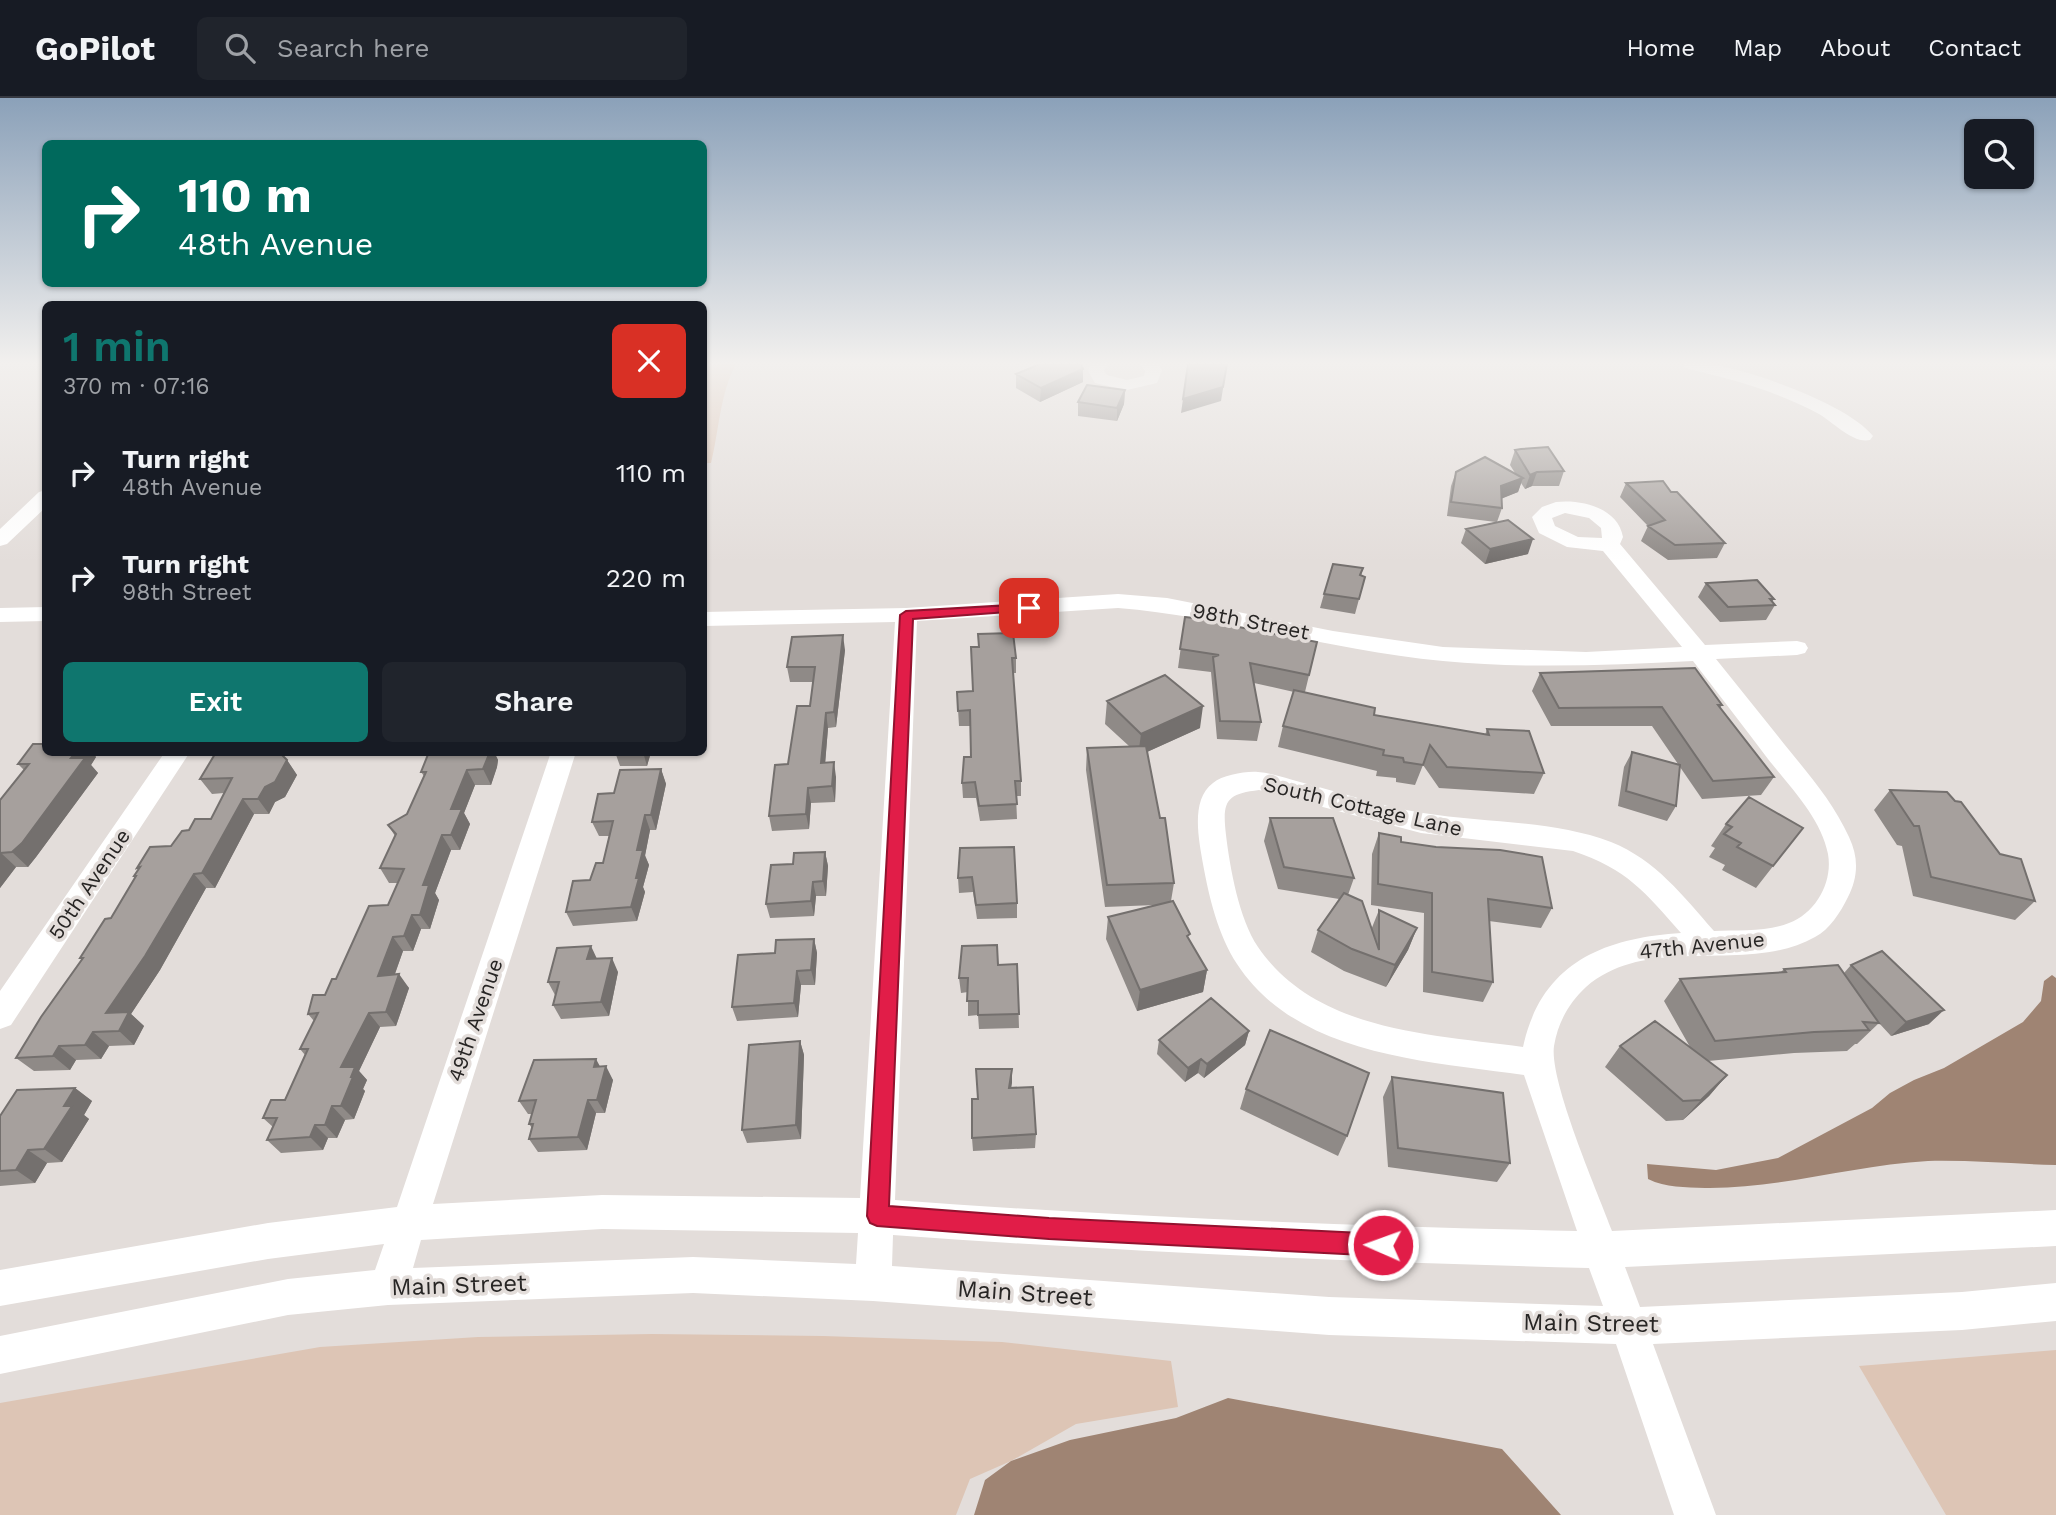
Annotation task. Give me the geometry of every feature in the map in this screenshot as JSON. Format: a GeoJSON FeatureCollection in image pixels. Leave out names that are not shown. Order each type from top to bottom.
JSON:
{"type":"FeatureCollection","features":[{"type":"Feature","properties":{"kind":"street"},"geometry":{"type":"LineString","coordinates":[[1856,430],[1864,436]]}},
{"type":"Feature","properties":{"kind":"street"},"geometry":{"type":"LineString","coordinates":[[0,540],[42,500]]}},
{"type":"Feature","properties":{"kind":"street","name":"47th Avenue"},"geometry":{"type":"LineString","coordinates":[[1609,545],[1649,590],[1807,790],[1829,821],[1843,856],[1838,890],[1821,919],[1801,931],[1773,939],[1631,952],[1597,963],[1574,979],[1557,997],[1548,1013],[1538,1063],[1695,1515]]}},
{"type":"Feature","properties":{"kind":"street","name":"98th Street"},"geometry":{"type":"LineString","coordinates":[[707,619],[906,615],[1118,601],[1167,605],[1333,638],[1443,654],[1550,659],[1797,648]]}},
{"type":"Feature","properties":{"kind":"street"},"geometry":{"type":"LineString","coordinates":[[0,615],[42,614]]}},
{"type":"Feature","properties":{"kind":"street"},"geometry":{"type":"LineString","coordinates":[[873,1283],[906,615]]}},
{"type":"Feature","properties":{"kind":"street","name":"50th Avenue"},"geometry":{"type":"LineString","coordinates":[[0,1016],[175,756]]}},
{"type":"Feature","properties":{"kind":"street","name":"49th Avenue"},"geometry":{"type":"LineString","coordinates":[[388,1287],[563,756]]}},
{"type":"Feature","properties":{"kind":"street","name":"South Cottage Lane"},"geometry":{"type":"LineString","coordinates":[[1538,1063],[1368,1034],[1325,1019],[1293,1000],[1266,977],[1247,955],[1237,937],[1228,912],[1214,843],[1212,805],[1216,795],[1226,787],[1259,781],[1421,823],[1574,841],[1627,862],[1651,879],[1708,944]]}},
{"type":"Feature","properties":{"kind":"street"},"geometry":{"type":"LineString","coordinates":[[0,1288],[196,1252],[408,1223],[602,1212],[877,1216],[1049,1229],[1314,1242],[1601,1250],[2056,1228]]}},
{"type":"Feature","properties":{"kind":"street","name":"Main Street"},"geometry":{"type":"LineString","coordinates":[[0,1355],[288,1297],[388,1287],[693,1275],[873,1283],[1329,1316],[1629,1326],[1962,1311],[2056,1302]]}},
{"type":"Feature","properties":{"kind":"shaded area"},"geometry":{"type":"Polygon","coordinates":[[[707,430],[717,430],[711,463],[707,463],[707,430]]]}},
{"type":"Feature","properties":{"kind":"shaded area"},"geometry":{"type":"Polygon","coordinates":[[[2052,975],[2056,978],[2056,1165],[1928,1161],[1761,1185],[1705,1188],[1662,1184],[1648,1179],[1647,1164],[1716,1170],[1778,1158],[1872,1108],[1890,1093],[1944,1068],[2023,1022],[2041,1001],[2044,981],[2052,975]]]}},
{"type":"Feature","properties":{"kind":"shaded area"},"geometry":{"type":"Polygon","coordinates":[[[652,1334],[1002,1342],[1171,1361],[1178,1407],[1076,1424],[1011,1461],[970,1479],[956,1515],[0,1515],[0,1403],[320,1347],[478,1337],[652,1334]]]}},
{"type":"Feature","properties":{"kind":"shaded area"},"geometry":{"type":"Polygon","coordinates":[[[2056,1350],[2056,1515],[1946,1515],[1859,1366],[2056,1350]]]}},
{"type":"Feature","properties":{"kind":"shaded area"},"geometry":{"type":"Polygon","coordinates":[[[1228,1398],[1502,1449],[1561,1515],[974,1515],[985,1480],[1011,1461],[1070,1440],[1176,1418],[1228,1398]]]}},
{"type":"Feature","properties":{"kind":"building"},"geometry":{"type":"Polygon","coordinates":[[[1548,447],[1564,471],[1537,472],[1530,475],[1515,450],[1548,447]]]}},
{"type":"Feature","properties":{"kind":"building"},"geometry":{"type":"Polygon","coordinates":[[[1485,457],[1523,478],[1501,486],[1502,508],[1451,502],[1456,472],[1485,457]]]}},
{"type":"Feature","properties":{"kind":"building"},"geometry":{"type":"Polygon","coordinates":[[[1663,481],[1671,492],[1677,492],[1725,543],[1675,545],[1648,526],[1665,520],[1626,483],[1663,481]]]}},
{"type":"Feature","properties":{"kind":"building"},"geometry":{"type":"Polygon","coordinates":[[[1508,520],[1533,539],[1490,549],[1466,529],[1508,520]]]}},
{"type":"Feature","properties":{"kind":"building"},"geometry":{"type":"Polygon","coordinates":[[[1333,564],[1363,568],[1360,575],[1365,577],[1359,599],[1324,594],[1333,564]]]}},
{"type":"Feature","properties":{"kind":"building"},"geometry":{"type":"Polygon","coordinates":[[[1757,580],[1774,599],[1770,599],[1775,605],[1728,607],[1706,583],[1757,580]]]}},
{"type":"Feature","properties":{"kind":"building"},"geometry":{"type":"Polygon","coordinates":[[[1185,617],[1228,622],[1228,625],[1317,642],[1309,675],[1250,663],[1261,722],[1220,721],[1213,657],[1219,655],[1180,649],[1185,617]]]}},
{"type":"Feature","properties":{"kind":"building"},"geometry":{"type":"Polygon","coordinates":[[[1013,633],[1016,658],[1012,658],[1021,781],[1015,781],[1017,804],[979,806],[975,782],[962,783],[964,757],[971,757],[970,710],[958,711],[957,692],[973,691],[971,647],[979,647],[978,634],[1013,633]]]}},
{"type":"Feature","properties":{"kind":"building"},"geometry":{"type":"Polygon","coordinates":[[[843,635],[834,712],[826,713],[821,763],[834,762],[832,786],[808,788],[806,814],[769,816],[775,765],[788,764],[797,706],[810,706],[815,667],[787,667],[792,637],[843,635]]]}},
{"type":"Feature","properties":{"kind":"building"},"geometry":{"type":"Polygon","coordinates":[[[1695,668],[1722,705],[1718,705],[1774,777],[1713,781],[1662,707],[1559,708],[1540,673],[1695,668]]]}},
{"type":"Feature","properties":{"kind":"building"},"geometry":{"type":"Polygon","coordinates":[[[1165,675],[1203,706],[1141,734],[1107,701],[1165,675]]]}},
{"type":"Feature","properties":{"kind":"building"},"geometry":{"type":"Polygon","coordinates":[[[1294,690],[1375,708],[1374,715],[1489,735],[1487,729],[1529,731],[1544,773],[1447,767],[1430,745],[1423,765],[1404,762],[1403,758],[1383,755],[1384,750],[1283,726],[1294,690]]]}},
{"type":"Feature","properties":{"kind":"building"},"geometry":{"type":"Polygon","coordinates":[[[33,744],[42,744],[42,756],[85,758],[22,843],[12,852],[0,853],[0,800],[29,764],[18,764],[33,744]]]}},
{"type":"Feature","properties":{"kind":"building"},"geometry":{"type":"Polygon","coordinates":[[[1146,746],[1160,818],[1165,818],[1174,883],[1107,885],[1087,748],[1146,746]]]}},
{"type":"Feature","properties":{"kind":"building"},"geometry":{"type":"Polygon","coordinates":[[[1632,752],[1680,765],[1676,806],[1626,791],[1632,752]]]}},
{"type":"Feature","properties":{"kind":"building"},"geometry":{"type":"Polygon","coordinates":[[[214,756],[283,756],[287,760],[275,782],[265,787],[258,799],[243,799],[202,873],[194,874],[145,956],[106,1013],[129,1012],[119,1031],[93,1032],[85,1045],[59,1046],[53,1056],[16,1058],[83,958],[80,958],[105,919],[111,918],[150,847],[171,846],[182,831],[189,830],[195,819],[211,819],[232,778],[200,779],[214,756]]]}},
{"type":"Feature","properties":{"kind":"building"},"geometry":{"type":"Polygon","coordinates":[[[427,756],[488,756],[483,769],[467,770],[451,809],[462,809],[451,835],[442,835],[423,885],[429,885],[420,915],[412,915],[404,936],[393,937],[378,976],[399,974],[386,1012],[369,1013],[341,1067],[355,1067],[341,1106],[332,1106],[325,1125],[315,1125],[310,1137],[267,1140],[277,1118],[263,1118],[271,1100],[285,1100],[308,1049],[300,1049],[318,1013],[308,1014],[313,995],[325,995],[332,979],[336,979],[369,906],[388,905],[404,869],[380,868],[396,834],[388,825],[407,814],[426,772],[421,772],[427,756]]]}},
{"type":"Feature","properties":{"kind":"building"},"geometry":{"type":"Polygon","coordinates":[[[661,769],[651,815],[645,815],[637,850],[643,850],[631,907],[566,912],[573,881],[590,880],[596,863],[603,863],[613,821],[592,822],[598,794],[614,793],[620,770],[661,769]]]}},
{"type":"Feature","properties":{"kind":"building"},"geometry":{"type":"Polygon","coordinates":[[[1890,790],[1947,792],[1955,801],[1961,802],[2000,854],[2021,859],[2035,901],[1931,877],[1919,826],[1914,826],[1890,790]]]}},
{"type":"Feature","properties":{"kind":"building"},"geometry":{"type":"Polygon","coordinates":[[[1749,797],[1803,828],[1773,866],[1737,847],[1741,843],[1724,834],[1732,827],[1726,824],[1749,797]]]}},
{"type":"Feature","properties":{"kind":"building"},"geometry":{"type":"Polygon","coordinates":[[[1270,818],[1333,818],[1354,878],[1284,867],[1270,818]]]}},
{"type":"Feature","properties":{"kind":"building"},"geometry":{"type":"Polygon","coordinates":[[[1379,833],[1401,837],[1401,842],[1436,847],[1500,850],[1542,857],[1552,908],[1488,899],[1493,982],[1432,972],[1432,893],[1378,884],[1379,833]]]}},
{"type":"Feature","properties":{"kind":"building"},"geometry":{"type":"Polygon","coordinates":[[[1014,847],[1017,903],[976,905],[972,877],[958,878],[960,848],[1014,847]]]}},
{"type":"Feature","properties":{"kind":"building"},"geometry":{"type":"Polygon","coordinates":[[[825,852],[823,881],[813,882],[811,901],[766,904],[771,865],[793,864],[794,853],[825,852]]]}},
{"type":"Feature","properties":{"kind":"building"},"geometry":{"type":"Polygon","coordinates":[[[1344,893],[1362,901],[1379,950],[1379,910],[1417,928],[1395,965],[1352,949],[1318,930],[1344,893]]]}},
{"type":"Feature","properties":{"kind":"building"},"geometry":{"type":"Polygon","coordinates":[[[1173,901],[1190,934],[1187,936],[1207,970],[1140,990],[1108,917],[1173,901]]]}},
{"type":"Feature","properties":{"kind":"building"},"geometry":{"type":"Polygon","coordinates":[[[814,939],[811,970],[797,971],[794,1003],[732,1007],[738,955],[775,953],[776,940],[814,939]]]}},
{"type":"Feature","properties":{"kind":"building"},"geometry":{"type":"Polygon","coordinates":[[[997,945],[998,965],[1017,964],[1019,1014],[978,1015],[978,1001],[967,1001],[968,978],[959,978],[962,946],[997,945]]]}},
{"type":"Feature","properties":{"kind":"building"},"geometry":{"type":"Polygon","coordinates":[[[591,946],[587,959],[612,958],[601,1002],[553,1005],[559,982],[548,982],[557,948],[591,946]]]}},
{"type":"Feature","properties":{"kind":"building"},"geometry":{"type":"Polygon","coordinates":[[[1882,951],[1944,1010],[1906,1022],[1851,965],[1882,951]]]}},
{"type":"Feature","properties":{"kind":"building"},"geometry":{"type":"Polygon","coordinates":[[[1838,965],[1879,1023],[1863,1022],[1869,1030],[1715,1041],[1680,979],[1786,972],[1784,969],[1838,965]]]}},
{"type":"Feature","properties":{"kind":"building"},"geometry":{"type":"Polygon","coordinates":[[[1211,998],[1249,1031],[1207,1064],[1201,1059],[1188,1068],[1159,1040],[1211,998]]]}},
{"type":"Feature","properties":{"kind":"building"},"geometry":{"type":"Polygon","coordinates":[[[1655,1021],[1727,1075],[1701,1100],[1683,1101],[1620,1046],[1655,1021]]]}},
{"type":"Feature","properties":{"kind":"building"},"geometry":{"type":"Polygon","coordinates":[[[1270,1030],[1369,1073],[1347,1136],[1246,1089],[1270,1030]]]}},
{"type":"Feature","properties":{"kind":"building"},"geometry":{"type":"Polygon","coordinates":[[[800,1041],[796,1125],[742,1130],[749,1045],[800,1041]]]}},
{"type":"Feature","properties":{"kind":"building"},"geometry":{"type":"Polygon","coordinates":[[[596,1059],[594,1067],[606,1066],[597,1100],[588,1100],[578,1137],[529,1139],[533,1124],[529,1124],[536,1100],[519,1101],[534,1060],[596,1059]]]}},
{"type":"Feature","properties":{"kind":"building"},"geometry":{"type":"Polygon","coordinates":[[[976,1069],[1012,1069],[1009,1088],[1033,1087],[1036,1134],[972,1138],[972,1099],[978,1099],[976,1069]]]}},
{"type":"Feature","properties":{"kind":"building"},"geometry":{"type":"Polygon","coordinates":[[[1392,1077],[1503,1093],[1510,1163],[1398,1148],[1392,1077]]]}},
{"type":"Feature","properties":{"kind":"building"},"geometry":{"type":"Polygon","coordinates":[[[75,1088],[64,1106],[72,1106],[44,1149],[28,1150],[16,1170],[0,1171],[0,1116],[17,1090],[75,1088]]]}},
{"type":"Feature","properties":{"kind":"route"},"geometry":{"type":"LineString","coordinates":[[1029,608],[906,615],[877,1216],[1049,1229],[1383,1245]]}}]}
